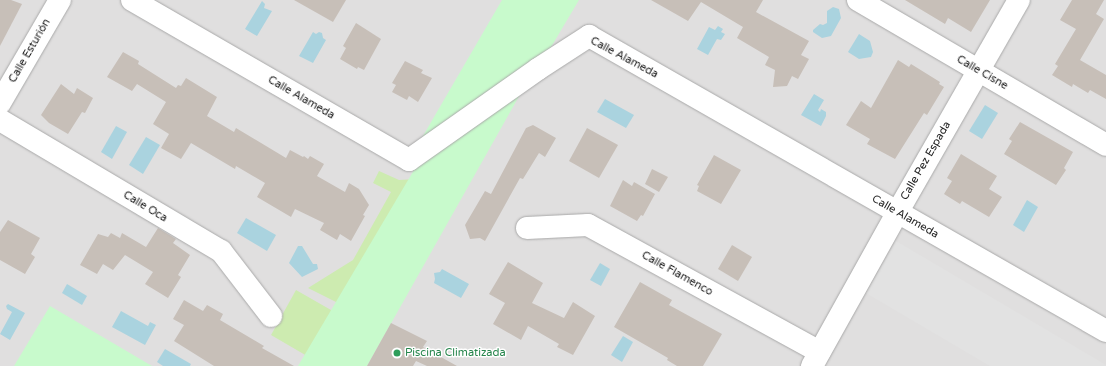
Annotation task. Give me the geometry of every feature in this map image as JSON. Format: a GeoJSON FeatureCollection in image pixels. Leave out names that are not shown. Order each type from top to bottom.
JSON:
{"type":"FeatureCollection","features":[{"type":"Feature","properties":{"kind":"street","name":"Calle Esturión"},"geometry":{"type":"LineString","coordinates":[[0,103],[60,0]]}},
{"type":"Feature","properties":{"kind":"street","name":"Calle Alameda"},"geometry":{"type":"LineString","coordinates":[[132,0],[409,160],[538,69],[589,36],[1106,332]]}},
{"type":"Feature","properties":{"kind":"street","name":"Calle Cisne"},"geometry":{"type":"LineString","coordinates":[[858,0],[1106,144]]}},
{"type":"Feature","properties":{"kind":"street","name":"Calle Pez Espada"},"geometry":{"type":"LineString","coordinates":[[816,359],[897,213],[1019,0]]}},
{"type":"Feature","properties":{"kind":"street","name":"Calle Oca"},"geometry":{"type":"LineString","coordinates":[[0,120],[221,251],[271,316]]}},
{"type":"Feature","properties":{"kind":"street","name":"Calle Flamenco"},"geometry":{"type":"LineString","coordinates":[[527,228],[588,225],[816,359]]}},
{"type":"Feature","properties":{"kind":"shaded area"},"geometry":{"type":"Polygon","coordinates":[[[0,0],[1106,0],[1106,366],[0,366],[0,0]]]}},
{"type":"Feature","properties":{"kind":"shaded area"},"geometry":{"type":"Polygon","coordinates":[[[896,241],[1106,366],[990,366],[866,293],[896,241]]]}},
{"type":"Feature","properties":{"kind":"green space"},"geometry":{"type":"Polygon","coordinates":[[[502,0],[579,0],[538,69],[531,75],[367,366],[298,366],[427,148],[409,160],[502,0]]]}},
{"type":"Feature","properties":{"kind":"green space"},"geometry":{"type":"Polygon","coordinates":[[[379,171],[399,180],[416,179],[342,305],[308,288],[353,260],[391,192],[373,183],[379,171]]]}},
{"type":"Feature","properties":{"kind":"green space"},"geometry":{"type":"Polygon","coordinates":[[[296,290],[338,314],[307,356],[271,335],[296,290]]]}},
{"type":"Feature","properties":{"kind":"green space"},"geometry":{"type":"Polygon","coordinates":[[[50,306],[152,366],[14,366],[50,306]]]}},
{"type":"Feature","properties":{"kind":"water"},"geometry":{"type":"Polygon","coordinates":[[[262,1],[265,4],[264,8],[272,11],[257,36],[245,29],[262,1]]]}},
{"type":"Feature","properties":{"kind":"water"},"geometry":{"type":"Polygon","coordinates":[[[833,7],[839,9],[841,18],[831,36],[822,38],[813,32],[813,30],[820,24],[823,25],[827,23],[827,11],[833,7]]]}},
{"type":"Feature","properties":{"kind":"water"},"geometry":{"type":"Polygon","coordinates":[[[718,26],[723,29],[721,32],[725,34],[721,40],[717,39],[708,55],[697,49],[709,27],[715,30],[718,26]]]}},
{"type":"Feature","properties":{"kind":"water"},"geometry":{"type":"Polygon","coordinates":[[[313,32],[316,34],[319,32],[322,33],[323,38],[326,40],[313,63],[299,56],[313,32]]]}},
{"type":"Feature","properties":{"kind":"water"},"geometry":{"type":"Polygon","coordinates":[[[859,34],[870,41],[873,52],[871,57],[859,59],[848,52],[859,34]]]}},
{"type":"Feature","properties":{"kind":"water"},"geometry":{"type":"Polygon","coordinates":[[[814,94],[824,100],[818,110],[820,112],[821,109],[826,112],[826,116],[821,126],[801,115],[814,94]]]}},
{"type":"Feature","properties":{"kind":"water"},"geometry":{"type":"Polygon","coordinates":[[[605,99],[634,115],[626,128],[597,112],[605,99]]]}},
{"type":"Feature","properties":{"kind":"water"},"geometry":{"type":"Polygon","coordinates":[[[985,105],[998,113],[982,139],[969,131],[985,105]]]}},
{"type":"Feature","properties":{"kind":"water"},"geometry":{"type":"Polygon","coordinates":[[[116,126],[127,132],[112,159],[101,152],[116,126]]]}},
{"type":"Feature","properties":{"kind":"water"},"geometry":{"type":"Polygon","coordinates":[[[146,137],[160,145],[143,174],[129,165],[146,137]]]}},
{"type":"Feature","properties":{"kind":"water"},"geometry":{"type":"Polygon","coordinates":[[[1027,200],[1038,207],[1024,232],[1013,225],[1027,200]]]}},
{"type":"Feature","properties":{"kind":"water"},"geometry":{"type":"Polygon","coordinates":[[[246,218],[276,235],[267,251],[237,233],[246,218]]]}},
{"type":"Feature","properties":{"kind":"water"},"geometry":{"type":"Polygon","coordinates":[[[298,246],[302,246],[313,264],[317,264],[318,269],[302,277],[289,263],[298,246]]]}},
{"type":"Feature","properties":{"kind":"water"},"geometry":{"type":"Polygon","coordinates":[[[600,263],[610,269],[601,286],[590,280],[600,263]]]}},
{"type":"Feature","properties":{"kind":"water"},"geometry":{"type":"Polygon","coordinates":[[[442,269],[469,284],[461,298],[434,283],[434,273],[440,272],[442,269]]]}},
{"type":"Feature","properties":{"kind":"water"},"geometry":{"type":"Polygon","coordinates":[[[67,284],[87,296],[82,305],[62,293],[67,284]]]}},
{"type":"Feature","properties":{"kind":"water"},"geometry":{"type":"Polygon","coordinates":[[[8,304],[25,313],[10,340],[0,334],[12,312],[7,309],[6,306],[8,304]]]}},
{"type":"Feature","properties":{"kind":"water"},"geometry":{"type":"Polygon","coordinates":[[[121,311],[148,326],[150,322],[156,325],[145,345],[112,327],[121,311]]]}},
{"type":"Feature","properties":{"kind":"water"},"geometry":{"type":"Polygon","coordinates":[[[623,336],[633,342],[622,362],[611,355],[623,336]]]}},
{"type":"Feature","properties":{"kind":"water"},"geometry":{"type":"Polygon","coordinates":[[[165,349],[191,364],[190,366],[163,366],[157,362],[165,349]]]}},
{"type":"Feature","properties":{"kind":"building"},"geometry":{"type":"Polygon","coordinates":[[[0,0],[11,0],[22,4],[0,46],[0,0]]]}},
{"type":"Feature","properties":{"kind":"building"},"geometry":{"type":"Polygon","coordinates":[[[294,0],[346,0],[333,22],[294,0]]]}},
{"type":"Feature","properties":{"kind":"building"},"geometry":{"type":"Polygon","coordinates":[[[651,0],[763,0],[756,12],[809,41],[801,55],[809,59],[798,79],[792,76],[787,86],[773,87],[775,70],[765,65],[769,57],[737,38],[743,27],[701,2],[688,21],[651,0]]]}},
{"type":"Feature","properties":{"kind":"building"},"geometry":{"type":"Polygon","coordinates":[[[905,0],[990,0],[971,32],[948,18],[945,24],[905,0]]]}},
{"type":"Feature","properties":{"kind":"building"},"geometry":{"type":"Polygon","coordinates":[[[1072,0],[1104,0],[1096,14],[1104,19],[1080,60],[1106,75],[1106,99],[1090,90],[1088,93],[1073,84],[1072,87],[1052,75],[1058,66],[1055,64],[1076,29],[1060,20],[1072,0]]]}},
{"type":"Feature","properties":{"kind":"building"},"geometry":{"type":"Polygon","coordinates":[[[356,23],[381,39],[364,70],[358,67],[357,69],[340,59],[346,48],[343,46],[356,23]]]}},
{"type":"Feature","properties":{"kind":"building"},"geometry":{"type":"Polygon","coordinates":[[[123,52],[139,61],[138,64],[176,88],[178,85],[181,86],[186,78],[217,97],[207,116],[234,132],[236,128],[286,158],[290,150],[308,159],[310,156],[324,164],[317,176],[345,192],[349,183],[359,189],[369,205],[363,215],[365,216],[351,241],[340,234],[337,240],[320,230],[324,223],[295,209],[291,217],[257,197],[265,183],[236,166],[235,169],[191,143],[181,159],[161,148],[169,134],[153,124],[166,102],[137,84],[132,91],[107,77],[123,52]]]}},
{"type":"Feature","properties":{"kind":"building"},"geometry":{"type":"Polygon","coordinates":[[[898,60],[909,67],[911,64],[940,82],[939,84],[944,87],[927,115],[924,113],[895,159],[867,144],[870,139],[846,125],[861,101],[871,108],[898,60]]]}},
{"type":"Feature","properties":{"kind":"building"},"geometry":{"type":"Polygon","coordinates":[[[405,61],[423,70],[421,73],[432,78],[418,102],[409,96],[407,100],[392,92],[396,85],[392,83],[405,61]]]}},
{"type":"Feature","properties":{"kind":"building"},"geometry":{"type":"Polygon","coordinates":[[[61,84],[74,94],[77,88],[93,98],[85,113],[82,112],[68,134],[49,123],[41,115],[61,84]]]}},
{"type":"Feature","properties":{"kind":"building"},"geometry":{"type":"Polygon","coordinates":[[[1020,122],[1073,152],[1064,168],[1066,170],[1056,185],[1004,154],[1012,141],[1009,139],[1020,122]]]}},
{"type":"Feature","properties":{"kind":"building"},"geometry":{"type":"Polygon","coordinates":[[[533,125],[556,138],[545,157],[539,153],[523,179],[520,178],[485,241],[480,238],[470,239],[465,225],[485,191],[491,194],[526,128],[533,125]]]}},
{"type":"Feature","properties":{"kind":"building"},"geometry":{"type":"Polygon","coordinates":[[[587,128],[618,145],[599,178],[569,161],[587,128]]]}},
{"type":"Feature","properties":{"kind":"building"},"geometry":{"type":"Polygon","coordinates":[[[961,154],[997,176],[989,189],[1002,197],[989,217],[962,201],[960,204],[944,194],[952,181],[947,178],[961,154]]]}},
{"type":"Feature","properties":{"kind":"building"},"geometry":{"type":"Polygon","coordinates":[[[714,155],[741,170],[721,204],[697,191],[699,186],[697,185],[714,155]]]}},
{"type":"Feature","properties":{"kind":"building"},"geometry":{"type":"Polygon","coordinates":[[[652,169],[668,177],[659,192],[645,184],[652,169]]]}},
{"type":"Feature","properties":{"kind":"building"},"geometry":{"type":"Polygon","coordinates":[[[623,180],[632,186],[634,182],[655,194],[643,216],[641,215],[637,221],[610,206],[623,180]]]}},
{"type":"Feature","properties":{"kind":"building"},"geometry":{"type":"Polygon","coordinates":[[[8,220],[40,238],[31,254],[35,257],[25,274],[0,260],[0,232],[8,220]]]}},
{"type":"Feature","properties":{"kind":"building"},"geometry":{"type":"Polygon","coordinates":[[[158,228],[176,239],[173,243],[190,255],[178,275],[181,277],[168,298],[145,284],[153,272],[125,255],[113,270],[103,264],[97,274],[80,265],[98,234],[108,237],[111,233],[120,238],[122,233],[146,247],[158,228]]]}},
{"type":"Feature","properties":{"kind":"building"},"geometry":{"type":"Polygon","coordinates":[[[732,245],[752,257],[738,281],[718,269],[732,245]]]}},
{"type":"Feature","properties":{"kind":"building"},"geometry":{"type":"Polygon","coordinates":[[[508,262],[543,283],[532,303],[564,318],[573,302],[595,316],[573,355],[557,347],[559,344],[528,326],[521,340],[493,324],[505,303],[489,294],[508,262]]]}},
{"type":"Feature","properties":{"kind":"building"},"geometry":{"type":"Polygon","coordinates":[[[640,282],[672,300],[669,305],[722,334],[703,366],[677,366],[667,360],[668,358],[614,327],[640,282]]]}},
{"type":"Feature","properties":{"kind":"building"},"geometry":{"type":"Polygon","coordinates":[[[184,300],[203,311],[207,305],[223,314],[220,320],[264,346],[262,348],[294,366],[214,366],[174,341],[184,325],[173,319],[184,300]]]}},
{"type":"Feature","properties":{"kind":"building","name":"Piscina Climatizada"},"geometry":{"type":"Polygon","coordinates":[[[391,323],[427,341],[423,347],[457,366],[427,366],[416,361],[413,366],[367,366],[391,323]]]}},
{"type":"Feature","properties":{"kind":"place","name":"Piscina Climatizada"},"geometry":{"type":"Point","coordinates":[397,353]}}]}
